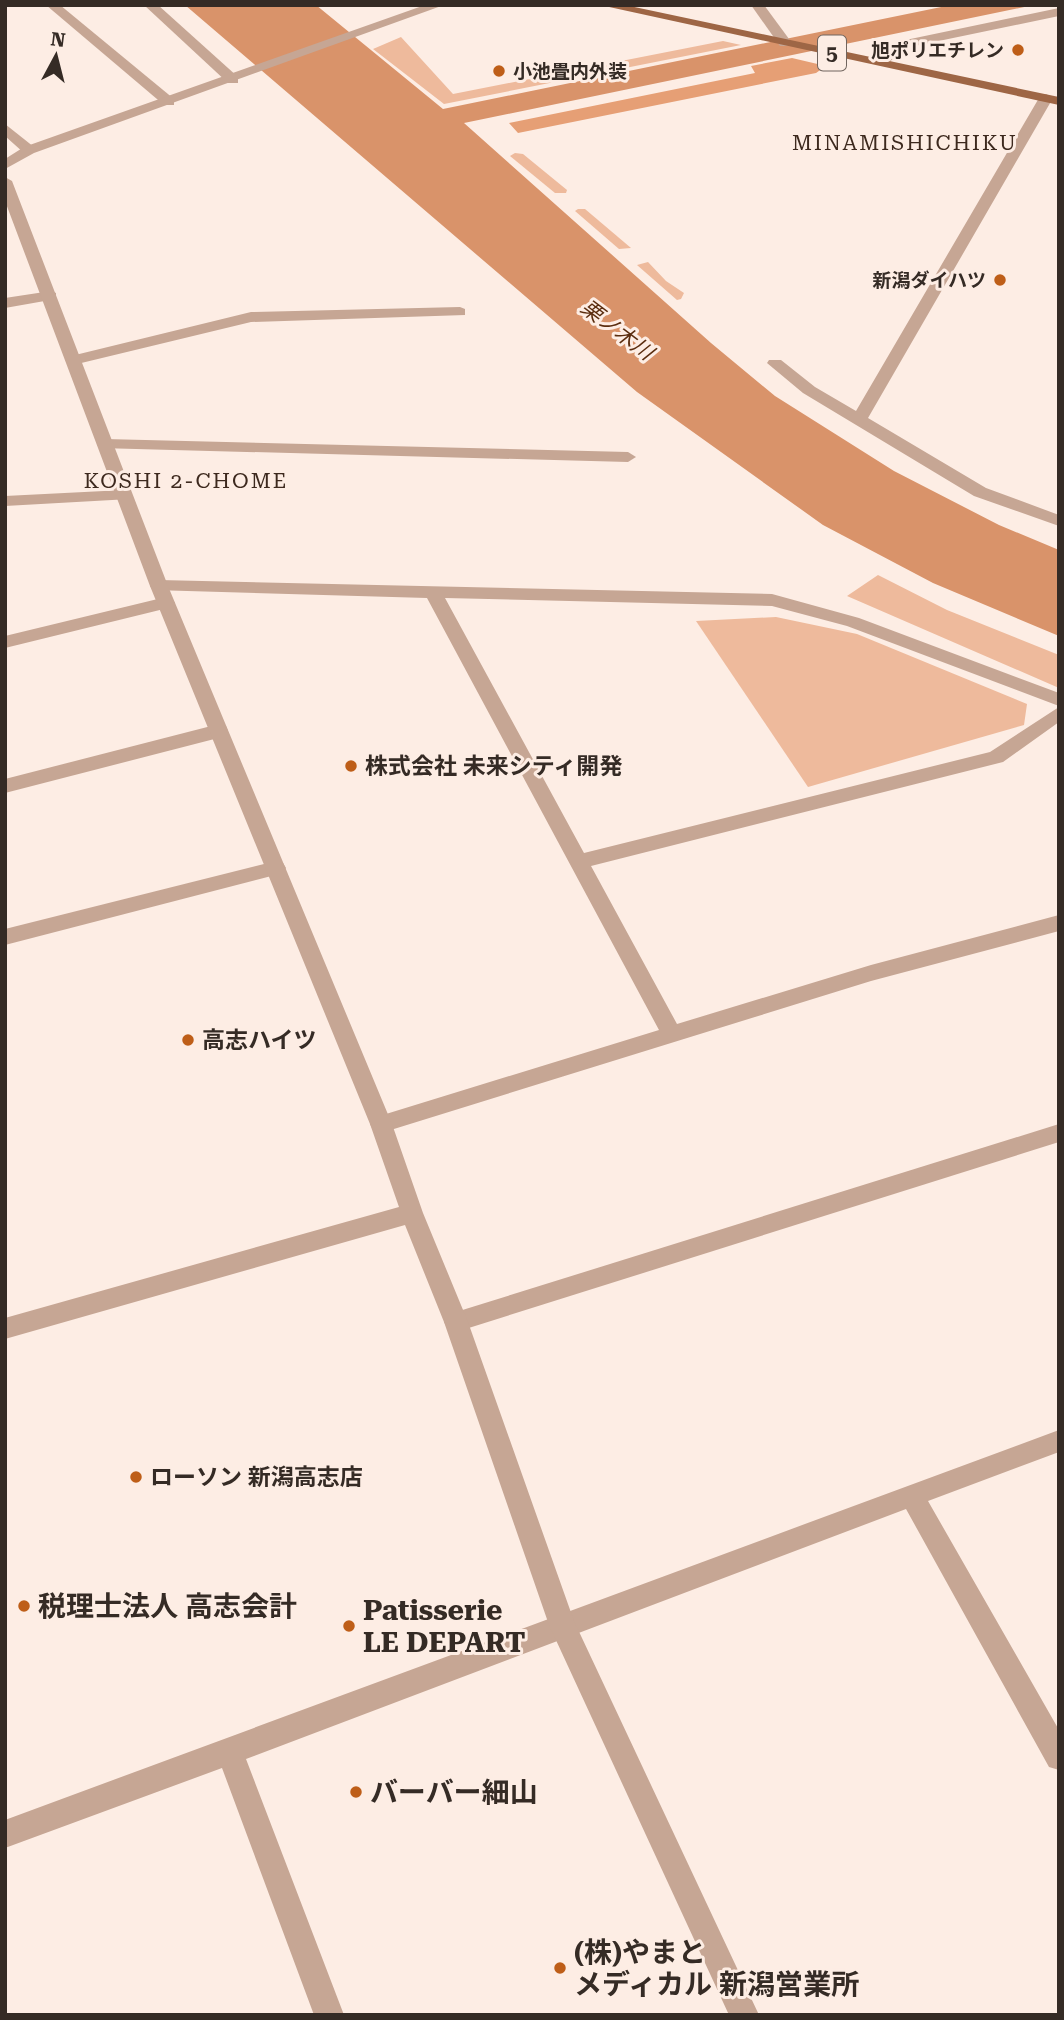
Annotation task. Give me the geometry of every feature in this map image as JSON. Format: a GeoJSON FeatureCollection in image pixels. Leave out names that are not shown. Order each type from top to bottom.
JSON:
{"type":"FeatureCollection","features":[{"type":"Feature","properties":{"kind":"main road","name":"5"},"geometry":{"type":"LineString","coordinates":[[606,5],[1052,99]]}},
{"type":"Feature","properties":{"kind":"street"},"geometry":{"type":"LineString","coordinates":[[52,5],[169,102]]}},
{"type":"Feature","properties":{"kind":"street"},"geometry":{"type":"LineString","coordinates":[[149,5],[239,77]]}},
{"type":"Feature","properties":{"kind":"street"},"geometry":{"type":"LineString","coordinates":[[5,165],[29,150],[438,5]]}},
{"type":"Feature","properties":{"kind":"street"},"geometry":{"type":"LineString","coordinates":[[757,5],[785,43]]}},
{"type":"Feature","properties":{"kind":"street"},"geometry":{"type":"LineString","coordinates":[[880,63],[901,45],[1059,12]]}},
{"type":"Feature","properties":{"kind":"street"},"geometry":{"type":"LineString","coordinates":[[859,419],[1052,99]]}},
{"type":"Feature","properties":{"kind":"street"},"geometry":{"type":"LineString","coordinates":[[5,128],[29,150]]}},
{"type":"Feature","properties":{"kind":"street"},"geometry":{"type":"LineString","coordinates":[[5,181],[51,296],[162,595],[381,1124],[412,1213],[456,1322],[562,1625],[744,2015]]}},
{"type":"Feature","properties":{"kind":"street"},"geometry":{"type":"LineString","coordinates":[[5,303],[51,296]]}},
{"type":"Feature","properties":{"kind":"street"},"geometry":{"type":"LineString","coordinates":[[73,360],[251,317],[460,312]]}},
{"type":"Feature","properties":{"kind":"street"},"geometry":{"type":"LineString","coordinates":[[775,363],[809,390],[980,492],[1059,521]]}},
{"type":"Feature","properties":{"kind":"street"},"geometry":{"type":"LineString","coordinates":[[105,444],[628,457]]}},
{"type":"Feature","properties":{"kind":"street"},"geometry":{"type":"LineString","coordinates":[[5,501],[124,495]]}},
{"type":"Feature","properties":{"kind":"street"},"geometry":{"type":"LineString","coordinates":[[433,593],[671,1035]]}},
{"type":"Feature","properties":{"kind":"street"},"geometry":{"type":"LineString","coordinates":[[5,642],[162,595],[433,593],[772,600],[853,622],[1059,699]]}},
{"type":"Feature","properties":{"kind":"street"},"geometry":{"type":"LineString","coordinates":[[579,862],[996,757],[1059,713]]}},
{"type":"Feature","properties":{"kind":"street"},"geometry":{"type":"LineString","coordinates":[[5,786],[219,731]]}},
{"type":"Feature","properties":{"kind":"street"},"geometry":{"type":"LineString","coordinates":[[5,937],[276,867]]}},
{"type":"Feature","properties":{"kind":"street"},"geometry":{"type":"LineString","coordinates":[[381,1124],[871,973],[1059,923]]}},
{"type":"Feature","properties":{"kind":"street"},"geometry":{"type":"LineString","coordinates":[[456,1322],[1059,1133]]}},
{"type":"Feature","properties":{"kind":"street"},"geometry":{"type":"LineString","coordinates":[[5,1329],[412,1213]]}},
{"type":"Feature","properties":{"kind":"street"},"geometry":{"type":"LineString","coordinates":[[5,1834],[230,1753],[562,1625],[1059,1441]]}},
{"type":"Feature","properties":{"kind":"street"},"geometry":{"type":"LineString","coordinates":[[911,1495],[1059,1757]]}},
{"type":"Feature","properties":{"kind":"street"},"geometry":{"type":"LineString","coordinates":[[230,1753],[329,2015]]}},
{"type":"Feature","properties":{"kind":"shaded area"},"geometry":{"type":"Polygon","coordinates":[[[401,37],[453,94],[723,41],[741,45],[444,104],[373,49],[401,37]]]}},
{"type":"Feature","properties":{"kind":"shaded area"},"geometry":{"type":"Polygon","coordinates":[[[792,58],[826,66],[816,73],[518,133],[509,123],[755,73],[751,66],[792,58]]]}},
{"type":"Feature","properties":{"kind":"shaded area"},"geometry":{"type":"Polygon","coordinates":[[[515,153],[523,154],[567,190],[566,193],[555,193],[510,156],[515,153]]]}},
{"type":"Feature","properties":{"kind":"shaded area"},"geometry":{"type":"Polygon","coordinates":[[[585,209],[631,248],[619,249],[575,211],[585,209]]]}},
{"type":"Feature","properties":{"kind":"shaded area"},"geometry":{"type":"Polygon","coordinates":[[[648,262],[666,281],[684,293],[681,299],[677,300],[637,265],[648,262]]]}},
{"type":"Feature","properties":{"kind":"shaded area"},"geometry":{"type":"Polygon","coordinates":[[[878,575],[947,610],[1059,655],[1059,688],[847,596],[878,575]]]}},
{"type":"Feature","properties":{"kind":"shaded area"},"geometry":{"type":"Polygon","coordinates":[[[776,617],[857,634],[1027,704],[1024,725],[808,787],[696,621],[776,617]]]}},
{"type":"Feature","properties":{"kind":"water","name":"栗ノ木川"},"geometry":{"type":"Polygon","coordinates":[[[185,5],[316,5],[443,109],[951,5],[1034,5],[464,123],[711,343],[775,396],[894,471],[999,525],[1059,550],[1059,636],[933,583],[823,525],[637,392],[185,5]]]}},
{"type":"Feature","properties":{"kind":"place","name":"旭ポリエチレン"},"geometry":{"type":"Point","coordinates":[1018,50]}},
{"type":"Feature","properties":{"kind":"place","name":"小池畳内外装"},"geometry":{"type":"Point","coordinates":[499,71]}},
{"type":"Feature","properties":{"kind":"place","name":"新潟ダイハツ"},"geometry":{"type":"Point","coordinates":[1000,280]}},
{"type":"Feature","properties":{"kind":"place","name":"株式会社 未来シティ開発"},"geometry":{"type":"Point","coordinates":[351,766]}},
{"type":"Feature","properties":{"kind":"place","name":"高志ハイツ"},"geometry":{"type":"Point","coordinates":[188,1040]}},
{"type":"Feature","properties":{"kind":"place","name":"ローソン 新潟高志店"},"geometry":{"type":"Point","coordinates":[136,1477]}},
{"type":"Feature","properties":{"kind":"place","name":"税理士法人 高志会計"},"geometry":{"type":"Point","coordinates":[24,1606]}},
{"type":"Feature","properties":{"kind":"place","name":"Patisserie LE DEPART"},"geometry":{"type":"Point","coordinates":[349,1626]}},
{"type":"Feature","properties":{"kind":"place","name":"バーバー細山"},"geometry":{"type":"Point","coordinates":[356,1792]}},
{"type":"Feature","properties":{"kind":"place","name":"(株)やまと メディカル 新潟営業所"},"geometry":{"type":"Point","coordinates":[560,1968]}},
{"type":"Feature","properties":{"kind":"district","name":"MINAMISHICHIKU"},"geometry":{"type":"Point","coordinates":[905,143]}},
{"type":"Feature","properties":{"kind":"district","name":"KOSHI 2-CHOME"},"geometry":{"type":"Point","coordinates":[186,481]}}]}
